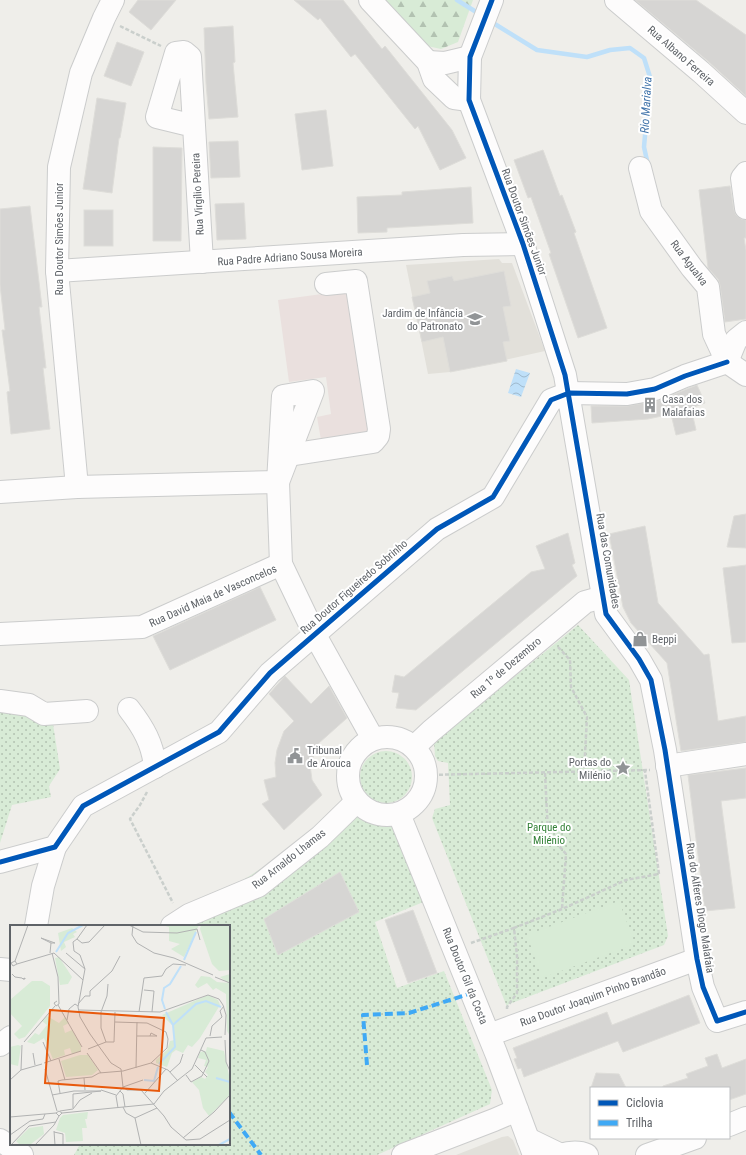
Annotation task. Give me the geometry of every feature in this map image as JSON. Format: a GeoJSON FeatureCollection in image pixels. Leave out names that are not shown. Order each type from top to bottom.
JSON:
{"type":"FeatureCollection","features":[{"type":"Feature","properties":{"kind":"street"},"geometry":{"type":"LineString","coordinates":[[370,0],[428,62],[434,79],[454,98],[470,100]]}},
{"type":"Feature","properties":{"kind":"street"},"geometry":{"type":"LineString","coordinates":[[428,62],[445,63],[474,49],[492,0]]}},
{"type":"Feature","properties":{"kind":"street","name":"Rua Albano Ferreira"},"geometry":{"type":"LineString","coordinates":[[616,0],[701,72],[746,113]]}},
{"type":"Feature","properties":{"kind":"street","name":"Rua Doutor Simões Junior"},"geometry":{"type":"LineString","coordinates":[[77,487],[57,271],[59,168],[81,73],[108,9]]}},
{"type":"Feature","properties":{"kind":"street","name":"Rua Doutor Simões Junior"},"geometry":{"type":"LineString","coordinates":[[474,49],[470,100],[522,244],[565,375],[569,394]]}},
{"type":"Feature","properties":{"kind":"street","name":"Rua Virgílio Pereira"},"geometry":{"type":"LineString","coordinates":[[176,53],[184,52],[190,57],[202,262]]}},
{"type":"Feature","properties":{"kind":"street"},"geometry":{"type":"LineString","coordinates":[[176,53],[157,117],[194,126]]}},
{"type":"Feature","properties":{"kind":"street","name":"Rua Agualva"},"geometry":{"type":"LineString","coordinates":[[640,168],[651,211],[708,288],[714,334],[726,362]]}},
{"type":"Feature","properties":{"kind":"street"},"geometry":{"type":"LineString","coordinates":[[746,173],[742,178],[746,208]]}},
{"type":"Feature","properties":{"kind":"street","name":"Rua Padre Adriano Sousa Moreira"},"geometry":{"type":"LineString","coordinates":[[57,271],[464,245],[522,244]]}},
{"type":"Feature","properties":{"kind":"street"},"geometry":{"type":"LineString","coordinates":[[289,455],[373,442],[378,436],[379,429],[356,281],[326,284]]}},
{"type":"Feature","properties":{"kind":"street"},"geometry":{"type":"LineString","coordinates":[[746,332],[736,340],[726,362],[746,375]]}},
{"type":"Feature","properties":{"kind":"street","name":"Rua Doutor Figueiredo Sobrinho"},"geometry":{"type":"LineString","coordinates":[[36,925],[43,886],[56,847],[83,806],[219,732],[270,673],[437,529],[493,497],[551,400],[569,394],[627,394],[655,389],[684,376],[726,362]]}},
{"type":"Feature","properties":{"kind":"street"},"geometry":{"type":"LineString","coordinates":[[278,482],[313,391],[283,396],[278,482],[281,564],[315,635],[373,739]]}},
{"type":"Feature","properties":{"kind":"street","name":"Rua das Comunidades"},"geometry":{"type":"LineString","coordinates":[[569,394],[606,614],[639,658],[651,680],[667,766]]}},
{"type":"Feature","properties":{"kind":"street"},"geometry":{"type":"LineString","coordinates":[[0,492],[77,487],[278,482]]}},
{"type":"Feature","properties":{"kind":"street","name":"Rua David Maia de Vasconcelos"},"geometry":{"type":"LineString","coordinates":[[0,634],[142,627],[281,564]]}},
{"type":"Feature","properties":{"kind":"street","name":"Rua 1º de Dezembro"},"geometry":{"type":"LineString","coordinates":[[414,747],[431,731],[585,602],[603,597]]}},
{"type":"Feature","properties":{"kind":"street"},"geometry":{"type":"LineString","coordinates":[[0,701],[29,705],[44,714],[88,711]]}},
{"type":"Feature","properties":{"kind":"street"},"geometry":{"type":"LineString","coordinates":[[128,709],[141,725],[154,755],[151,769]]}},
{"type":"Feature","properties":{"kind":"street"},"geometry":{"type":"LineString","coordinates":[[395,737],[414,747],[421,755],[425,765],[426,775],[425,788],[419,799],[410,808],[399,814],[387,816],[376,815],[365,810],[356,802],[350,791],[347,779],[348,766],[362,745],[373,739],[395,737]]}},
{"type":"Feature","properties":{"kind":"street"},"geometry":{"type":"LineString","coordinates":[[667,766],[746,754]]}},
{"type":"Feature","properties":{"kind":"street","name":"Rua do Alferes Diogo Malafaia"},"geometry":{"type":"LineString","coordinates":[[667,766],[697,959],[703,987],[717,1021],[746,1012]]}},
{"type":"Feature","properties":{"kind":"street","name":"Rua Arnaldo Lhamas"},"geometry":{"type":"LineString","coordinates":[[177,923],[189,915],[258,886],[320,837],[356,802]]}},
{"type":"Feature","properties":{"kind":"street","name":"Rua Doutor Gil da Costa"},"geometry":{"type":"LineString","coordinates":[[399,814],[489,1035],[531,1147],[560,1155]]}},
{"type":"Feature","properties":{"kind":"street"},"geometry":{"type":"LineString","coordinates":[[0,862],[56,847]]}},
{"type":"Feature","properties":{"kind":"street","name":"Rua Doutor Joaquim Pinho Brandão"},"geometry":{"type":"LineString","coordinates":[[489,1035],[697,959]]}},
{"type":"Feature","properties":{"kind":"street"},"geometry":{"type":"LineString","coordinates":[[0,969],[10,970]]}},
{"type":"Feature","properties":{"kind":"street"},"geometry":{"type":"LineString","coordinates":[[0,1045],[10,1038]]}},
{"type":"Feature","properties":{"kind":"street"},"geometry":{"type":"LineString","coordinates":[[403,1155],[517,1110]]}},
{"type":"Feature","properties":{"kind":"street"},"geometry":{"type":"LineString","coordinates":[[730,1125],[746,1118]]}},
{"type":"Feature","properties":{"kind":"street"},"geometry":{"type":"LineString","coordinates":[[647,1155],[692,1139]]}},
{"type":"Feature","properties":{"kind":"street"},"geometry":{"type":"LineString","coordinates":[[0,1140],[22,1155]]}},
{"type":"Feature","properties":{"kind":"street"},"geometry":{"type":"LineString","coordinates":[[560,1155],[569,1152],[577,1152],[587,1155]]}},
{"type":"Feature","properties":{"kind":"path"},"geometry":{"type":"LineString","coordinates":[[108,9],[176,53]]}},
{"type":"Feature","properties":{"kind":"path"},"geometry":{"type":"LineString","coordinates":[[547,634],[570,660],[571,687],[587,717],[584,772]]}},
{"type":"Feature","properties":{"kind":"path"},"geometry":{"type":"LineString","coordinates":[[426,775],[645,771],[667,766]]}},
{"type":"Feature","properties":{"kind":"path"},"geometry":{"type":"LineString","coordinates":[[151,769],[151,782],[149,789],[130,819],[177,923]]}},
{"type":"Feature","properties":{"kind":"path"},"geometry":{"type":"LineString","coordinates":[[454,949],[562,909],[626,880],[660,874],[645,771]]}},
{"type":"Feature","properties":{"kind":"path"},"geometry":{"type":"LineString","coordinates":[[545,773],[548,833],[566,854],[562,909]]}},
{"type":"Feature","properties":{"kind":"path"},"geometry":{"type":"LineString","coordinates":[[512,1027],[507,1008],[517,993],[517,956],[514,928]]}},
{"type":"Feature","properties":{"kind":"shaded area","name":"Jardim de Infância do Patronato"},"geometry":{"type":"Polygon","coordinates":[[[499,259],[502,263],[512,263],[545,351],[450,372],[428,374],[406,265],[499,259]]]}},
{"type":"Feature","properties":{"kind":"shaded area"},"geometry":{"type":"Polygon","coordinates":[[[351,290],[371,433],[321,440],[317,417],[331,414],[326,377],[289,382],[278,300],[351,290]]]}},
{"type":"Feature","properties":{"kind":"shaded area"},"geometry":{"type":"Polygon","coordinates":[[[508,1136],[513,1140],[519,1155],[456,1155],[502,1137],[508,1136]]]}},
{"type":"Feature","properties":{"kind":"green space"},"geometry":{"type":"Polygon","coordinates":[[[384,0],[473,0],[458,42],[441,49],[427,46],[384,0]]]}},
{"type":"Feature","properties":{"kind":"green space","name":"Parque do Milénio"},"geometry":{"type":"Polygon","coordinates":[[[578,625],[629,680],[668,936],[664,945],[507,1005],[507,1007],[432,818],[435,809],[450,805],[448,763],[438,761],[435,756],[434,742],[578,625]]]}},
{"type":"Feature","properties":{"kind":"green space"},"geometry":{"type":"Polygon","coordinates":[[[0,707],[53,724],[60,769],[49,786],[51,797],[12,805],[0,843],[0,707]]]}},
{"type":"Feature","properties":{"kind":"green space"},"geometry":{"type":"Polygon","coordinates":[[[386,751],[396,753],[404,759],[410,767],[412,777],[410,787],[404,795],[396,801],[386,803],[376,801],[368,795],[362,787],[360,777],[362,767],[368,759],[376,753],[386,751]]]}},
{"type":"Feature","properties":{"kind":"green space"},"geometry":{"type":"Polygon","coordinates":[[[399,814],[433,898],[375,922],[397,988],[444,971],[492,1090],[490,1104],[377,1155],[74,1155],[79,1145],[230,1145],[230,925],[193,925],[189,915],[342,816],[399,814]]]}},
{"type":"Feature","properties":{"kind":"green space"},"geometry":{"type":"Polygon","coordinates":[[[619,901],[635,944],[542,978],[527,935],[619,901]]]}},
{"type":"Feature","properties":{"kind":"water"},"geometry":{"type":"Polygon","coordinates":[[[516,369],[530,373],[521,397],[508,393],[516,369]]]}},
{"type":"Feature","properties":{"kind":"building"},"geometry":{"type":"Polygon","coordinates":[[[138,0],[176,0],[151,30],[129,12],[138,0]]]}},
{"type":"Feature","properties":{"kind":"building"},"geometry":{"type":"Polygon","coordinates":[[[294,0],[343,0],[382,49],[385,46],[452,130],[466,158],[440,170],[418,126],[415,129],[355,54],[351,57],[320,18],[318,20],[294,0]]]}},
{"type":"Feature","properties":{"kind":"building"},"geometry":{"type":"Polygon","coordinates":[[[635,0],[696,0],[746,35],[746,96],[709,62],[635,0]]]}},
{"type":"Feature","properties":{"kind":"building"},"geometry":{"type":"Polygon","coordinates":[[[233,26],[235,62],[233,63],[238,117],[209,119],[204,28],[233,26]]]}},
{"type":"Feature","properties":{"kind":"building"},"geometry":{"type":"Polygon","coordinates":[[[117,42],[144,52],[131,86],[104,76],[117,42]]]}},
{"type":"Feature","properties":{"kind":"building"},"geometry":{"type":"Polygon","coordinates":[[[97,98],[126,103],[119,138],[112,193],[83,189],[97,98]]]}},
{"type":"Feature","properties":{"kind":"building"},"geometry":{"type":"Polygon","coordinates":[[[326,110],[333,166],[302,170],[295,114],[326,110]]]}},
{"type":"Feature","properties":{"kind":"building"},"geometry":{"type":"Polygon","coordinates":[[[238,141],[240,177],[211,178],[209,142],[238,141]]]}},
{"type":"Feature","properties":{"kind":"building"},"geometry":{"type":"Polygon","coordinates":[[[153,147],[182,148],[181,241],[153,241],[153,147]]]}},
{"type":"Feature","properties":{"kind":"building"},"geometry":{"type":"Polygon","coordinates":[[[543,150],[560,196],[562,195],[576,232],[574,233],[607,328],[578,338],[549,254],[551,253],[531,197],[528,198],[514,160],[543,150]]]}},
{"type":"Feature","properties":{"kind":"building"},"geometry":{"type":"Polygon","coordinates":[[[730,186],[736,215],[741,219],[746,220],[746,238],[744,238],[746,250],[746,319],[725,322],[720,285],[718,279],[708,268],[699,190],[730,186]]]}},
{"type":"Feature","properties":{"kind":"building"},"geometry":{"type":"Polygon","coordinates":[[[471,187],[473,223],[387,228],[387,232],[358,233],[357,197],[402,195],[402,192],[471,187]]]}},
{"type":"Feature","properties":{"kind":"building"},"geometry":{"type":"Polygon","coordinates":[[[244,203],[246,239],[217,240],[215,204],[244,203]]]}},
{"type":"Feature","properties":{"kind":"building"},"geometry":{"type":"Polygon","coordinates":[[[30,206],[42,307],[39,307],[46,368],[43,368],[50,429],[11,434],[7,392],[10,391],[2,330],[5,330],[0,285],[0,209],[30,206]]]}},
{"type":"Feature","properties":{"kind":"building"},"geometry":{"type":"Polygon","coordinates":[[[84,210],[113,210],[113,246],[84,246],[84,210]]]}},
{"type":"Feature","properties":{"kind":"building","name":"Jardim de Infância do Patronato"},"geometry":{"type":"Polygon","coordinates":[[[504,271],[511,306],[503,307],[510,341],[503,342],[507,361],[450,372],[443,337],[422,342],[412,297],[430,293],[427,281],[452,276],[454,281],[504,271]]]}},
{"type":"Feature","properties":{"kind":"building","name":"Casa dos Malafaias"},"geometry":{"type":"Polygon","coordinates":[[[697,385],[705,403],[691,408],[696,430],[676,435],[671,414],[648,419],[592,423],[591,406],[627,406],[657,401],[697,385]]]}},
{"type":"Feature","properties":{"kind":"building"},"geometry":{"type":"Polygon","coordinates":[[[746,514],[746,548],[727,547],[734,516],[746,514]]]}},
{"type":"Feature","properties":{"kind":"building"},"geometry":{"type":"Polygon","coordinates":[[[645,526],[658,603],[704,655],[709,654],[718,721],[746,716],[746,742],[681,751],[667,663],[631,623],[623,607],[609,534],[645,526]]]}},
{"type":"Feature","properties":{"kind":"building"},"geometry":{"type":"Polygon","coordinates":[[[568,533],[575,563],[572,565],[577,576],[416,710],[396,708],[399,693],[392,692],[395,675],[404,677],[531,572],[545,569],[536,546],[568,533]]]}},
{"type":"Feature","properties":{"kind":"building"},"geometry":{"type":"Polygon","coordinates":[[[746,565],[746,642],[732,643],[723,568],[746,565]]]}},
{"type":"Feature","properties":{"kind":"building"},"geometry":{"type":"Polygon","coordinates":[[[260,587],[276,620],[170,670],[153,636],[260,587]]]}},
{"type":"Feature","properties":{"kind":"building","name":"Tribunal de Arouca"},"geometry":{"type":"Polygon","coordinates":[[[285,676],[311,704],[329,686],[347,718],[319,743],[310,765],[312,780],[322,795],[284,830],[262,804],[269,800],[264,780],[276,777],[275,763],[277,750],[284,731],[294,721],[269,694],[285,676]]]}},
{"type":"Feature","properties":{"kind":"building"},"geometry":{"type":"Polygon","coordinates":[[[746,768],[746,798],[721,801],[735,908],[705,911],[688,775],[746,768]]]}},
{"type":"Feature","properties":{"kind":"building"},"geometry":{"type":"Polygon","coordinates":[[[340,872],[359,912],[278,955],[264,919],[340,872]]]}},
{"type":"Feature","properties":{"kind":"building"},"geometry":{"type":"Polygon","coordinates":[[[413,910],[437,973],[408,983],[385,920],[413,910]]]}},
{"type":"Feature","properties":{"kind":"building"},"geometry":{"type":"Polygon","coordinates":[[[689,995],[700,1023],[623,1052],[618,1041],[524,1077],[521,1068],[518,1069],[514,1059],[517,1058],[513,1048],[607,1012],[612,1025],[689,995]]]}},
{"type":"Feature","properties":{"kind":"building"},"geometry":{"type":"Polygon","coordinates":[[[717,1054],[722,1068],[746,1059],[746,1094],[730,1100],[730,1087],[663,1087],[688,1078],[686,1074],[708,1066],[705,1058],[717,1054]]]}},
{"type":"Feature","properties":{"kind":"building"},"geometry":{"type":"Polygon","coordinates":[[[596,1073],[619,1074],[626,1087],[591,1087],[596,1073]]]}},
{"type":"Feature","properties":{"kind":"waterway","name":"Rio Marialva"},"geometry":{"type":"LineString","coordinates":[[457,0],[481,15]]}},
{"type":"Feature","properties":{"kind":"waterway","name":"Rio Marialva"},"geometry":{"type":"LineString","coordinates":[[490,21],[537,50],[587,57],[610,50],[630,48],[644,58],[650,77],[644,147],[648,165]]}},
{"type":"Feature","properties":{"kind":"marked path"},"geometry":{"type":"LineString","coordinates":[[367,1065],[363,1015],[409,1013],[472,993]]}},
{"type":"Feature","properties":{"kind":"marked path"},"geometry":{"type":"LineString","coordinates":[[230,1113],[261,1155]]}},
{"type":"Feature","properties":{"kind":"cycle path"},"geometry":{"type":"LineString","coordinates":[[492,0],[470,57],[469,100],[523,244],[565,375],[606,614],[639,659],[651,680],[665,750],[697,959],[703,987],[717,1021],[746,1012]]}},
{"type":"Feature","properties":{"kind":"cycle path"},"geometry":{"type":"LineString","coordinates":[[0,862],[55,847],[83,806],[219,732],[270,673],[437,529],[493,497],[551,400],[569,393],[627,394],[655,389],[685,376],[727,362]]}},
{"type":"Feature","properties":{"kind":"place","name":"Jardim de Infância do Patronato"},"geometry":{"type":"Point","coordinates":[475,319]}},
{"type":"Feature","properties":{"kind":"place","name":"Casa dos Malafaias"},"geometry":{"type":"Point","coordinates":[650,405]}},
{"type":"Feature","properties":{"kind":"place","name":"Beppi"},"geometry":{"type":"Point","coordinates":[640,639]}},
{"type":"Feature","properties":{"kind":"place","name":"Tribunal de Arouca"},"geometry":{"type":"Point","coordinates":[295,756]}},
{"type":"Feature","properties":{"kind":"place","name":"Portas do Milénio"},"geometry":{"type":"Point","coordinates":[623,768]}}]}
